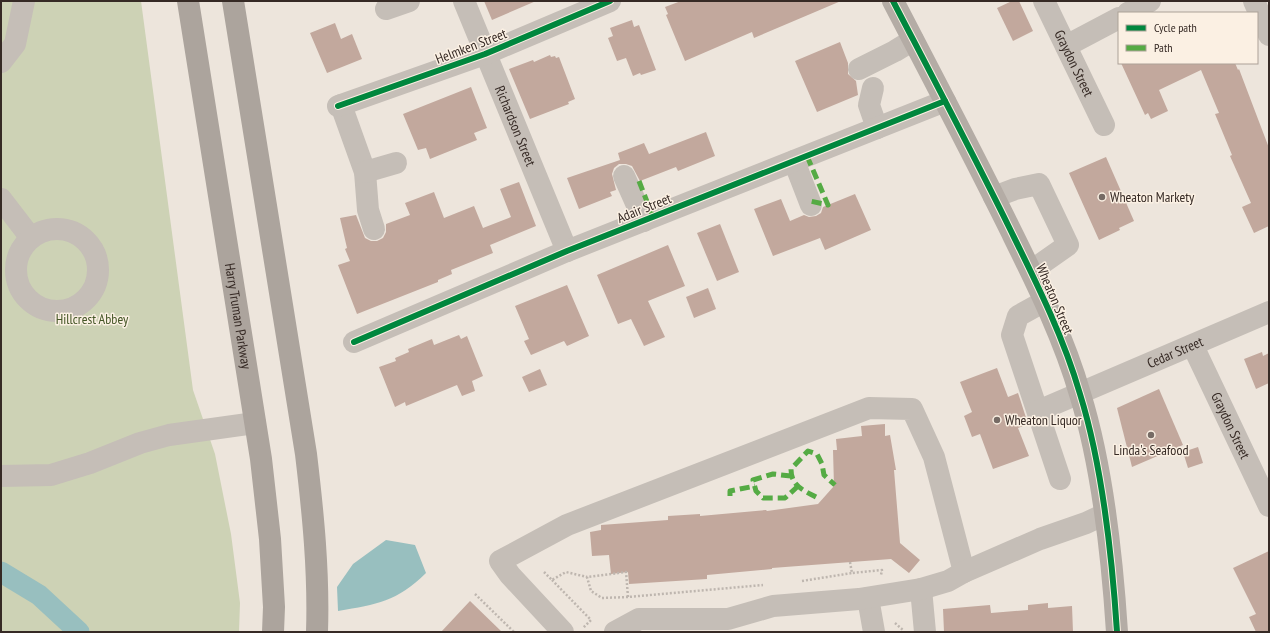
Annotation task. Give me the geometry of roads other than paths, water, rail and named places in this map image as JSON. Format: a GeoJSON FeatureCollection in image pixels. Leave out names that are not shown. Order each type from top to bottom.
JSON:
{"type":"FeatureCollection","features":[{"type":"Feature","properties":{"kind":"highway","name":"Harry Truman Parkway"},"geometry":{"type":"LineString","coordinates":[[188,1],[261,459],[270,539],[274,607],[273,632]]}},
{"type":"Feature","properties":{"kind":"highway"},"geometry":{"type":"LineString","coordinates":[[233,1],[306,454],[314,523],[318,632]]}},
{"type":"Feature","properties":{"kind":"main road","name":"Wheaton Street"},"geometry":{"type":"LineString","coordinates":[[893,1],[1031,271],[1045,301],[1080,393],[1090,432],[1105,514],[1113,572],[1117,632]]}},
{"type":"Feature","properties":{"kind":"street"},"geometry":{"type":"LineString","coordinates":[[1,62],[15,44],[24,1]]}},
{"type":"Feature","properties":{"kind":"street"},"geometry":{"type":"LineString","coordinates":[[386,9],[410,1]]}},
{"type":"Feature","properties":{"kind":"street","name":"Richardson Street"},"geometry":{"type":"LineString","coordinates":[[464,1],[567,251]]}},
{"type":"Feature","properties":{"kind":"street","name":"Graydon Street"},"geometry":{"type":"LineString","coordinates":[[1044,1],[1104,124]]}},
{"type":"Feature","properties":{"kind":"street"},"geometry":{"type":"LineString","coordinates":[[1130,12],[1150,1]]}},
{"type":"Feature","properties":{"kind":"street"},"geometry":{"type":"LineString","coordinates":[[1254,1],[1269,35]]}},
{"type":"Feature","properties":{"kind":"street","name":"Helmken Street"},"geometry":{"type":"LineString","coordinates":[[365,172],[339,106],[485,54],[598,3]]}},
{"type":"Feature","properties":{"kind":"street"},"geometry":{"type":"LineString","coordinates":[[1066,46],[1118,19]]}},
{"type":"Feature","properties":{"kind":"street"},"geometry":{"type":"LineString","coordinates":[[859,69],[913,40]]}},
{"type":"Feature","properties":{"kind":"street"},"geometry":{"type":"LineString","coordinates":[[873,88],[869,105],[877,128]]}},
{"type":"Feature","properties":{"kind":"street","name":"Adair Street"},"geometry":{"type":"LineString","coordinates":[[354,342],[567,251],[945,101]]}},
{"type":"Feature","properties":{"kind":"street"},"geometry":{"type":"LineString","coordinates":[[794,161],[811,206]]}},
{"type":"Feature","properties":{"kind":"street"},"geometry":{"type":"LineString","coordinates":[[374,229],[368,210],[365,172],[396,163]]}},
{"type":"Feature","properties":{"kind":"street"},"geometry":{"type":"LineString","coordinates":[[624,176],[644,221]]}},
{"type":"Feature","properties":{"kind":"street"},"geometry":{"type":"LineString","coordinates":[[994,197],[1039,184],[1068,245],[1031,271]]}},
{"type":"Feature","properties":{"kind":"street"},"geometry":{"type":"LineString","coordinates":[[1,199],[31,238]]}},
{"type":"Feature","properties":{"kind":"street"},"geometry":{"type":"LineString","coordinates":[[1045,301],[1018,316],[1012,335],[1060,478]]}},
{"type":"Feature","properties":{"kind":"street","name":"Cedar Street"},"geometry":{"type":"LineString","coordinates":[[1038,411],[1193,346],[1269,312]]}},
{"type":"Feature","properties":{"kind":"street","name":"Graydon Street"},"geometry":{"type":"LineString","coordinates":[[1193,346],[1269,506]]}},
{"type":"Feature","properties":{"kind":"street"},"geometry":{"type":"LineString","coordinates":[[563,632],[510,575],[500,561],[567,525],[869,408],[912,409],[934,457],[964,572]]}},
{"type":"Feature","properties":{"kind":"street"},"geometry":{"type":"LineString","coordinates":[[1,476],[50,475],[90,463],[140,443],[169,435],[255,423]]}},
{"type":"Feature","properties":{"kind":"street"},"geometry":{"type":"LineString","coordinates":[[615,632],[639,619],[728,619],[773,606],[868,598],[921,589],[948,581],[964,572],[1040,539],[1086,523],[1105,514]]}},
{"type":"Feature","properties":{"kind":"street"},"geometry":{"type":"LineString","coordinates":[[921,589],[925,632]]}},
{"type":"Feature","properties":{"kind":"street"},"geometry":{"type":"LineString","coordinates":[[868,598],[874,632]]}},
{"type":"Feature","properties":{"kind":"water"},"geometry":{"type":"Polygon","coordinates":[[[386,540],[415,545],[426,573],[415,583],[396,596],[376,604],[338,611],[337,587],[353,564],[386,540]]]}},
{"type":"Feature","properties":{"kind":"waterway"},"geometry":{"type":"LineString","coordinates":[[1,572],[39,595],[79,632]]}},
{"type":"Feature","properties":{"kind":"place","name":"Wheaton Markety"},"geometry":{"type":"Point","coordinates":[1102,197]}},
{"type":"Feature","properties":{"kind":"place","name":"Wheaton Liquor"},"geometry":{"type":"Point","coordinates":[997,420]}},
{"type":"Feature","properties":{"kind":"place","name":"Linda's Seafood"},"geometry":{"type":"Point","coordinates":[1151,435]}},
{"type":"Feature","properties":{"kind":"park label","name":"Hillcrest Abbey"},"geometry":{"type":"Point","coordinates":[92,319]}}]}
